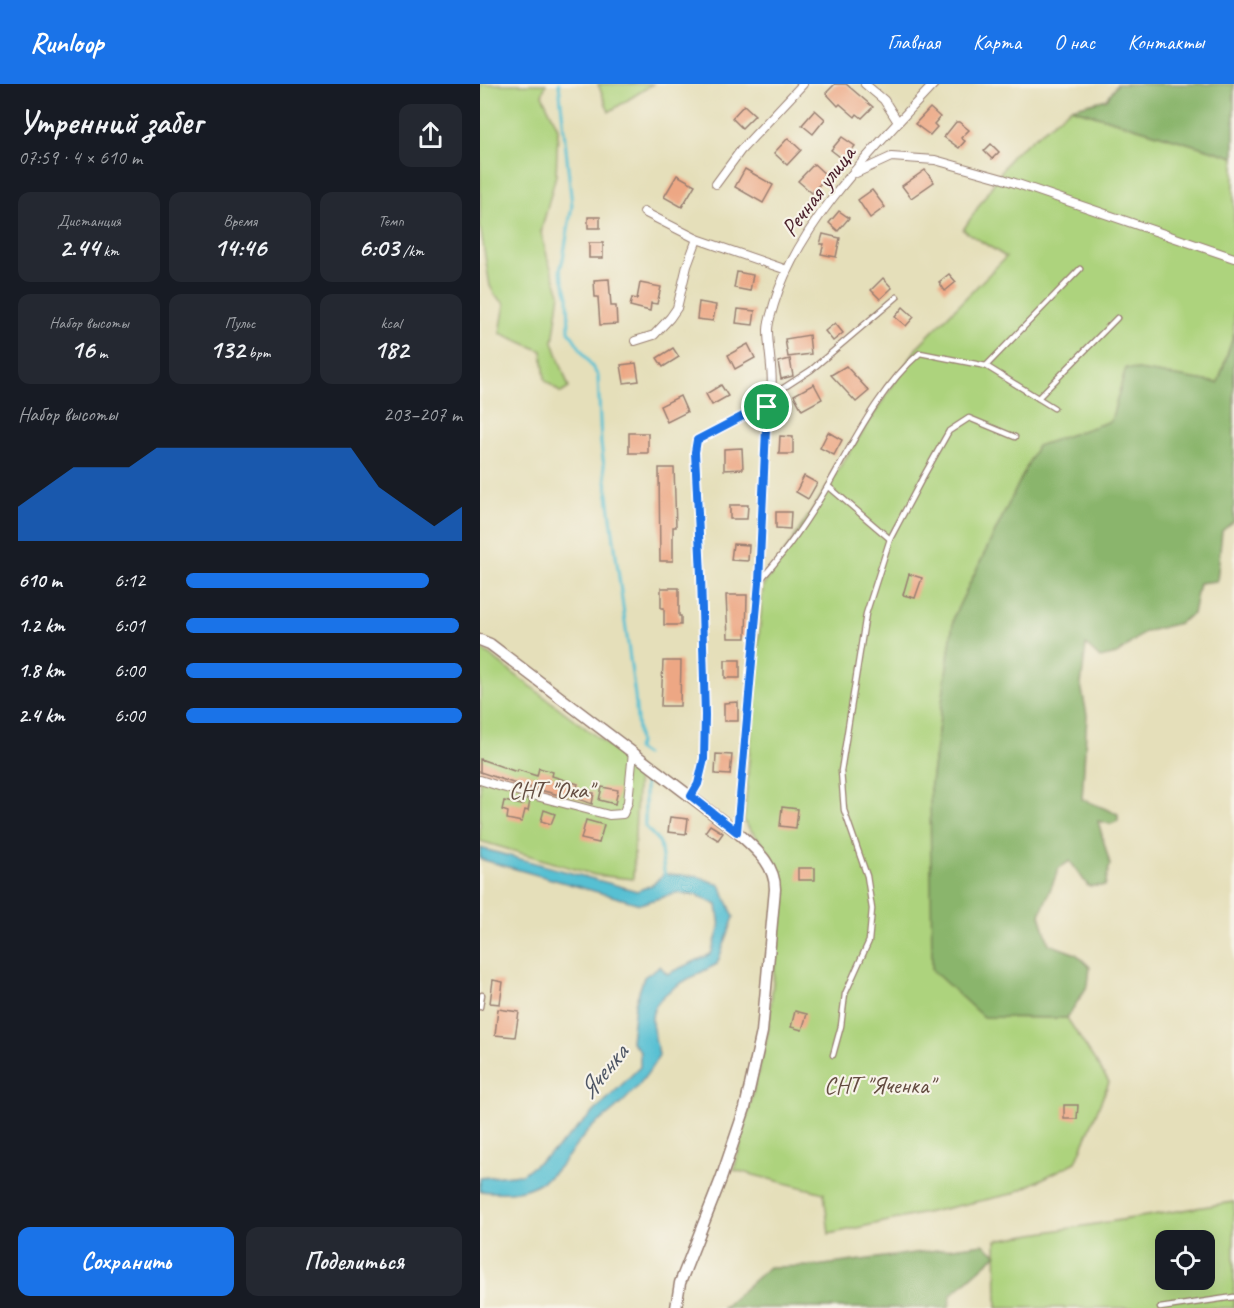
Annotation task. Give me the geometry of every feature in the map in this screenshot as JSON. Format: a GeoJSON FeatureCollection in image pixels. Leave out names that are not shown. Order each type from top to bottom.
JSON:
{"type":"FeatureCollection","features":[{"type":"Feature","properties":{"kind":"street"},"geometry":{"type":"LineString","coordinates":[[716,184],[741,150],[803,84]]}},
{"type":"Feature","properties":{"kind":"street"},"geometry":{"type":"LineString","coordinates":[[865,84],[884,100],[898,122]]}},
{"type":"Feature","properties":{"kind":"street","name":"Речная улица"},"geometry":{"type":"LineString","coordinates":[[737,832],[759,582],[767,407],[771,396],[768,329],[774,303],[787,270],[805,235],[853,174],[934,84]]}},
{"type":"Feature","properties":{"kind":"street"},"geometry":{"type":"LineString","coordinates":[[853,174],[891,157],[935,160],[1003,179],[1234,258]]}},
{"type":"Feature","properties":{"kind":"street"},"geometry":{"type":"LineString","coordinates":[[644,212],[698,239],[787,270]]}},
{"type":"Feature","properties":{"kind":"street"},"geometry":{"type":"LineString","coordinates":[[635,341],[654,335],[677,309],[687,266],[698,239]]}},
{"type":"Feature","properties":{"kind":"street"},"geometry":{"type":"LineString","coordinates":[[691,796],[698,784],[704,759],[705,715],[695,452],[697,440],[745,415],[767,407]]}},
{"type":"Feature","properties":{"kind":"street"},"geometry":{"type":"LineString","coordinates":[[480,640],[490,644],[737,832],[759,852],[772,870],[775,880],[762,1032],[745,1108],[721,1179],[680,1283],[676,1308]]}},
{"type":"Feature","properties":{"kind":"street"},"geometry":{"type":"LineString","coordinates":[[480,780],[609,815],[623,813],[628,802],[633,752]]}},
{"type":"Feature","properties":{"kind":"lane"},"geometry":{"type":"LineString","coordinates":[[986,366],[1080,270]]}},
{"type":"Feature","properties":{"kind":"lane"},"geometry":{"type":"LineString","coordinates":[[771,396],[811,370],[897,297]]}},
{"type":"Feature","properties":{"kind":"lane"},"geometry":{"type":"LineString","coordinates":[[1038,398],[1117,318]]}},
{"type":"Feature","properties":{"kind":"lane"},"geometry":{"type":"LineString","coordinates":[[759,582],[794,541],[864,421],[908,363],[920,353],[986,366],[1054,408]]}},
{"type":"Feature","properties":{"kind":"lane"},"geometry":{"type":"LineString","coordinates":[[833,1055],[841,1026],[845,994],[869,941],[872,909],[867,876],[844,810],[841,771],[866,614],[890,539],[949,431],[969,418],[1015,437]]}},
{"type":"Feature","properties":{"kind":"lane"},"geometry":{"type":"LineString","coordinates":[[828,486],[890,539]]}},
{"type":"Feature","properties":{"kind":"lane"},"geometry":{"type":"LineString","coordinates":[[480,1008],[482,995]]}},
{"type":"Feature","properties":{"kind":"lane"},"geometry":{"type":"LineString","coordinates":[[1160,1308],[1234,1297]]}},
{"type":"Feature","properties":{"kind":"green space"},"geometry":{"type":"Polygon","coordinates":[[[480,84],[546,84],[542,95],[558,128],[556,175],[541,232],[560,293],[553,342],[569,388],[561,393],[545,380],[542,351],[500,333],[505,304],[495,295],[490,286],[480,226],[480,84]]]}},
{"type":"Feature","properties":{"kind":"green space"},"geometry":{"type":"Polygon","coordinates":[[[598,84],[653,84],[609,112],[598,84]]]}},
{"type":"Feature","properties":{"kind":"green space"},"geometry":{"type":"Polygon","coordinates":[[[1117,84],[1234,84],[1234,157],[1071,108],[1107,99],[1117,84]]]}},
{"type":"Feature","properties":{"kind":"green space","name":"СНТ \"Яченка\""},"geometry":{"type":"Polygon","coordinates":[[[1071,108],[1234,157],[1234,334],[1218,383],[1126,368],[1111,421],[1037,446],[954,616],[930,790],[984,1017],[1067,1018],[1109,1082],[1076,1162],[1012,1194],[829,1234],[824,1193],[734,1170],[768,1032],[783,884],[769,852],[744,822],[763,586],[918,346],[1006,257],[963,230],[1012,155],[1071,108]]]}},
{"type":"Feature","properties":{"kind":"green space"},"geometry":{"type":"Polygon","coordinates":[[[1234,334],[1234,521],[1222,531],[1217,581],[1199,583],[1193,614],[1179,623],[1145,632],[1117,654],[1100,658],[1086,645],[1081,685],[1087,715],[1082,799],[1118,814],[1118,821],[1111,824],[1098,821],[1110,864],[1105,886],[1088,886],[1070,861],[1059,868],[1040,915],[1049,944],[1076,954],[1090,967],[1088,985],[1067,1018],[983,1017],[932,970],[930,790],[954,616],[1037,446],[1111,421],[1126,368],[1218,383],[1234,334]]]}},
{"type":"Feature","properties":{"kind":"green space","name":"СНТ \"Ока\""},"geometry":{"type":"Polygon","coordinates":[[[480,648],[638,768],[633,879],[595,875],[480,841],[480,648]]]}},
{"type":"Feature","properties":{"kind":"green space"},"geometry":{"type":"Polygon","coordinates":[[[1234,1202],[1234,1308],[997,1308],[996,1240],[1234,1202]]]}},
{"type":"Feature","properties":{"kind":"green space"},"geometry":{"type":"Polygon","coordinates":[[[983,1244],[997,1254],[951,1295],[949,1308],[723,1308],[769,1267],[816,1266],[983,1244]]]}},
{"type":"Feature","properties":{"kind":"water"},"geometry":{"type":"Polygon","coordinates":[[[480,848],[637,891],[652,885],[664,874],[697,876],[720,885],[734,917],[717,964],[676,986],[658,1002],[653,1011],[652,1022],[659,1055],[643,1080],[623,1102],[585,1134],[550,1176],[531,1187],[512,1192],[480,1191],[480,1178],[522,1174],[556,1149],[640,1067],[640,1051],[631,1041],[635,1004],[644,977],[660,966],[667,974],[711,954],[720,927],[717,905],[697,895],[676,893],[640,904],[480,859],[480,848]]]}},
{"type":"Feature","properties":{"kind":"building"},"geometry":{"type":"Polygon","coordinates":[[[835,84],[846,84],[873,107],[862,118],[857,114],[855,117],[840,104],[838,106],[826,93],[835,84]]]}},
{"type":"Feature","properties":{"kind":"building"},"geometry":{"type":"Polygon","coordinates":[[[744,105],[755,115],[742,128],[732,118],[744,105]]]}},
{"type":"Feature","properties":{"kind":"building"},"geometry":{"type":"Polygon","coordinates":[[[930,108],[940,117],[934,124],[937,127],[930,135],[915,124],[930,108]]]}},
{"type":"Feature","properties":{"kind":"building"},"geometry":{"type":"Polygon","coordinates":[[[815,110],[825,119],[813,134],[802,125],[815,110]]]}},
{"type":"Feature","properties":{"kind":"building"},"geometry":{"type":"Polygon","coordinates":[[[956,122],[969,130],[961,138],[965,141],[959,148],[944,137],[956,122]]]}},
{"type":"Feature","properties":{"kind":"building"},"geometry":{"type":"Polygon","coordinates":[[[842,137],[855,146],[844,160],[831,150],[842,137]]]}},
{"type":"Feature","properties":{"kind":"building"},"geometry":{"type":"Polygon","coordinates":[[[788,138],[801,150],[787,165],[774,153],[788,138]]]}},
{"type":"Feature","properties":{"kind":"building"},"geometry":{"type":"Polygon","coordinates":[[[991,144],[999,152],[992,159],[984,151],[991,144]]]}},
{"type":"Feature","properties":{"kind":"building"},"geometry":{"type":"Polygon","coordinates":[[[814,164],[827,176],[812,193],[798,181],[814,164]]]}},
{"type":"Feature","properties":{"kind":"building"},"geometry":{"type":"Polygon","coordinates":[[[745,169],[773,185],[763,203],[735,187],[745,169]]]}},
{"type":"Feature","properties":{"kind":"building"},"geometry":{"type":"Polygon","coordinates":[[[925,170],[934,182],[911,198],[902,186],[925,170]]]}},
{"type":"Feature","properties":{"kind":"building"},"geometry":{"type":"Polygon","coordinates":[[[677,175],[695,185],[682,207],[664,197],[677,175]]]}},
{"type":"Feature","properties":{"kind":"building"},"geometry":{"type":"Polygon","coordinates":[[[872,190],[885,207],[870,218],[858,200],[872,190]]]}},
{"type":"Feature","properties":{"kind":"building"},"geometry":{"type":"Polygon","coordinates":[[[839,211],[849,218],[838,231],[829,223],[839,211]]]}},
{"type":"Feature","properties":{"kind":"building"},"geometry":{"type":"Polygon","coordinates":[[[588,217],[600,217],[600,228],[588,228],[588,217]]]}},
{"type":"Feature","properties":{"kind":"building"},"geometry":{"type":"Polygon","coordinates":[[[823,234],[840,238],[836,257],[821,254],[824,244],[820,244],[823,234]]]}},
{"type":"Feature","properties":{"kind":"building"},"geometry":{"type":"Polygon","coordinates":[[[589,243],[603,243],[603,258],[589,258],[589,243]]]}},
{"type":"Feature","properties":{"kind":"building"},"geometry":{"type":"Polygon","coordinates":[[[737,272],[753,275],[750,291],[734,288],[737,272]]]}},
{"type":"Feature","properties":{"kind":"building"},"geometry":{"type":"Polygon","coordinates":[[[949,274],[956,282],[945,291],[939,282],[949,274]]]}},
{"type":"Feature","properties":{"kind":"building"},"geometry":{"type":"Polygon","coordinates":[[[883,278],[892,288],[880,299],[871,290],[883,278]]]}},
{"type":"Feature","properties":{"kind":"building"},"geometry":{"type":"Polygon","coordinates":[[[609,279],[611,306],[616,306],[617,324],[600,325],[594,280],[609,279]]]}},
{"type":"Feature","properties":{"kind":"building"},"geometry":{"type":"Polygon","coordinates":[[[640,283],[661,287],[657,304],[651,303],[650,311],[630,306],[632,298],[637,299],[640,283]]]}},
{"type":"Feature","properties":{"kind":"building"},"geometry":{"type":"Polygon","coordinates":[[[699,302],[716,305],[713,321],[697,319],[699,302]]]}},
{"type":"Feature","properties":{"kind":"building"},"geometry":{"type":"Polygon","coordinates":[[[903,307],[914,317],[906,326],[895,317],[903,307]]]}},
{"type":"Feature","properties":{"kind":"building"},"geometry":{"type":"Polygon","coordinates":[[[738,309],[755,311],[753,325],[736,323],[738,309]]]}},
{"type":"Feature","properties":{"kind":"building"},"geometry":{"type":"Polygon","coordinates":[[[835,323],[843,333],[833,341],[825,331],[835,323]]]}},
{"type":"Feature","properties":{"kind":"building"},"geometry":{"type":"Polygon","coordinates":[[[809,335],[811,354],[788,357],[785,339],[809,335]]]}},
{"type":"Feature","properties":{"kind":"building"},"geometry":{"type":"Polygon","coordinates":[[[748,344],[755,358],[735,369],[728,355],[748,344]]]}},
{"type":"Feature","properties":{"kind":"building"},"geometry":{"type":"Polygon","coordinates":[[[673,348],[679,357],[663,367],[657,358],[673,348]]]}},
{"type":"Feature","properties":{"kind":"building"},"geometry":{"type":"Polygon","coordinates":[[[790,359],[793,376],[781,379],[778,362],[790,359]]]}},
{"type":"Feature","properties":{"kind":"building"},"geometry":{"type":"Polygon","coordinates":[[[636,363],[639,381],[624,383],[621,365],[636,363]]]}},
{"type":"Feature","properties":{"kind":"building"},"geometry":{"type":"Polygon","coordinates":[[[846,366],[869,391],[856,402],[831,375],[846,366]]]}},
{"type":"Feature","properties":{"kind":"building"},"geometry":{"type":"Polygon","coordinates":[[[814,384],[822,399],[802,410],[794,395],[814,384]]]}},
{"type":"Feature","properties":{"kind":"building"},"geometry":{"type":"Polygon","coordinates":[[[721,385],[728,396],[712,405],[706,394],[721,385]]]}},
{"type":"Feature","properties":{"kind":"building"},"geometry":{"type":"Polygon","coordinates":[[[680,396],[687,412],[667,422],[660,406],[680,396]]]}},
{"type":"Feature","properties":{"kind":"building"},"geometry":{"type":"Polygon","coordinates":[[[828,432],[842,440],[834,455],[820,448],[828,432]]]}},
{"type":"Feature","properties":{"kind":"building"},"geometry":{"type":"Polygon","coordinates":[[[629,433],[648,433],[648,453],[629,453],[629,433]]]}},
{"type":"Feature","properties":{"kind":"building"},"geometry":{"type":"Polygon","coordinates":[[[780,436],[793,437],[793,454],[779,454],[780,436]]]}},
{"type":"Feature","properties":{"kind":"building"},"geometry":{"type":"Polygon","coordinates":[[[742,448],[743,469],[724,470],[724,449],[742,448]]]}},
{"type":"Feature","properties":{"kind":"building"},"geometry":{"type":"Polygon","coordinates":[[[659,468],[674,468],[676,527],[673,527],[673,561],[660,561],[659,468]]]}},
{"type":"Feature","properties":{"kind":"building"},"geometry":{"type":"Polygon","coordinates":[[[804,476],[817,483],[808,499],[796,492],[804,476]]]}},
{"type":"Feature","properties":{"kind":"building"},"geometry":{"type":"Polygon","coordinates":[[[730,505],[748,505],[747,519],[730,519],[730,505]]]}},
{"type":"Feature","properties":{"kind":"building"},"geometry":{"type":"Polygon","coordinates":[[[776,512],[791,512],[790,529],[776,528],[776,512]]]}},
{"type":"Feature","properties":{"kind":"building"},"geometry":{"type":"Polygon","coordinates":[[[733,544],[749,545],[748,561],[731,560],[733,544]]]}},
{"type":"Feature","properties":{"kind":"building"},"geometry":{"type":"Polygon","coordinates":[[[909,574],[922,578],[915,598],[903,595],[909,574]]]}},
{"type":"Feature","properties":{"kind":"building"},"geometry":{"type":"Polygon","coordinates":[[[661,588],[679,588],[681,625],[664,625],[661,588]]]}},
{"type":"Feature","properties":{"kind":"building"},"geometry":{"type":"Polygon","coordinates":[[[726,595],[747,595],[746,638],[728,638],[726,595]]]}},
{"type":"Feature","properties":{"kind":"building"},"geometry":{"type":"Polygon","coordinates":[[[725,660],[740,660],[740,678],[725,678],[725,660]]]}},
{"type":"Feature","properties":{"kind":"building"},"geometry":{"type":"Polygon","coordinates":[[[663,661],[681,661],[680,706],[661,706],[663,661]]]}},
{"type":"Feature","properties":{"kind":"building"},"geometry":{"type":"Polygon","coordinates":[[[738,702],[738,721],[724,721],[724,703],[738,702]]]}},
{"type":"Feature","properties":{"kind":"building"},"geometry":{"type":"Polygon","coordinates":[[[716,754],[732,755],[730,775],[715,774],[716,754]]]}},
{"type":"Feature","properties":{"kind":"building"},"geometry":{"type":"Polygon","coordinates":[[[480,759],[517,772],[518,770],[537,776],[539,768],[553,772],[552,776],[578,784],[576,790],[594,793],[592,804],[568,795],[567,797],[513,783],[480,772],[480,759]]]}},
{"type":"Feature","properties":{"kind":"building"},"geometry":{"type":"Polygon","coordinates":[[[602,787],[618,790],[615,804],[599,800],[602,787]]]}},
{"type":"Feature","properties":{"kind":"building"},"geometry":{"type":"Polygon","coordinates":[[[523,799],[530,801],[522,822],[507,819],[508,812],[502,810],[504,801],[522,805],[523,799]]]}},
{"type":"Feature","properties":{"kind":"building"},"geometry":{"type":"Polygon","coordinates":[[[782,807],[798,809],[796,828],[780,826],[782,807]]]}},
{"type":"Feature","properties":{"kind":"building"},"geometry":{"type":"Polygon","coordinates":[[[544,810],[555,814],[551,824],[541,821],[544,810]]]}},
{"type":"Feature","properties":{"kind":"building"},"geometry":{"type":"Polygon","coordinates":[[[670,817],[688,819],[686,834],[668,832],[670,817]]]}},
{"type":"Feature","properties":{"kind":"building"},"geometry":{"type":"Polygon","coordinates":[[[586,820],[604,825],[599,843],[581,839],[586,820]]]}},
{"type":"Feature","properties":{"kind":"building"},"geometry":{"type":"Polygon","coordinates":[[[710,825],[723,833],[718,840],[705,832],[710,825]]]}},
{"type":"Feature","properties":{"kind":"building"},"geometry":{"type":"Polygon","coordinates":[[[798,868],[815,868],[815,880],[798,880],[798,868]]]}},
{"type":"Feature","properties":{"kind":"building"},"geometry":{"type":"Polygon","coordinates":[[[493,980],[503,982],[500,1004],[490,1003],[493,980]]]}},
{"type":"Feature","properties":{"kind":"building"},"geometry":{"type":"Polygon","coordinates":[[[498,1009],[519,1012],[515,1037],[495,1035],[498,1009]]]}},
{"type":"Feature","properties":{"kind":"building"},"geometry":{"type":"Polygon","coordinates":[[[795,1011],[807,1014],[802,1030],[791,1027],[795,1011]]]}},
{"type":"Feature","properties":{"kind":"building"},"geometry":{"type":"Polygon","coordinates":[[[1064,1105],[1078,1105],[1077,1119],[1064,1119],[1064,1105]]]}},
{"type":"Feature","properties":{"kind":"waterway"},"geometry":{"type":"LineString","coordinates":[[559,84],[572,205],[560,270],[568,296],[569,331],[598,376],[601,444],[635,696],[639,744],[636,749],[645,755]]}},
{"type":"Feature","properties":{"kind":"waterway"},"geometry":{"type":"LineString","coordinates":[[645,778],[645,826],[660,843],[665,878]]}},
{"type":"Feature","properties":{"kind":"route"},"geometry":{"type":"LineString","coordinates":[[767,407],[759,582],[737,832],[691,796],[698,784],[704,759],[705,715],[695,452],[697,440],[745,415],[767,407]]}},
{"type":"Feature","properties":{"kind":"water label","name":"Яченка"},"geometry":{"type":"Point","coordinates":[603,1072]}}]}
